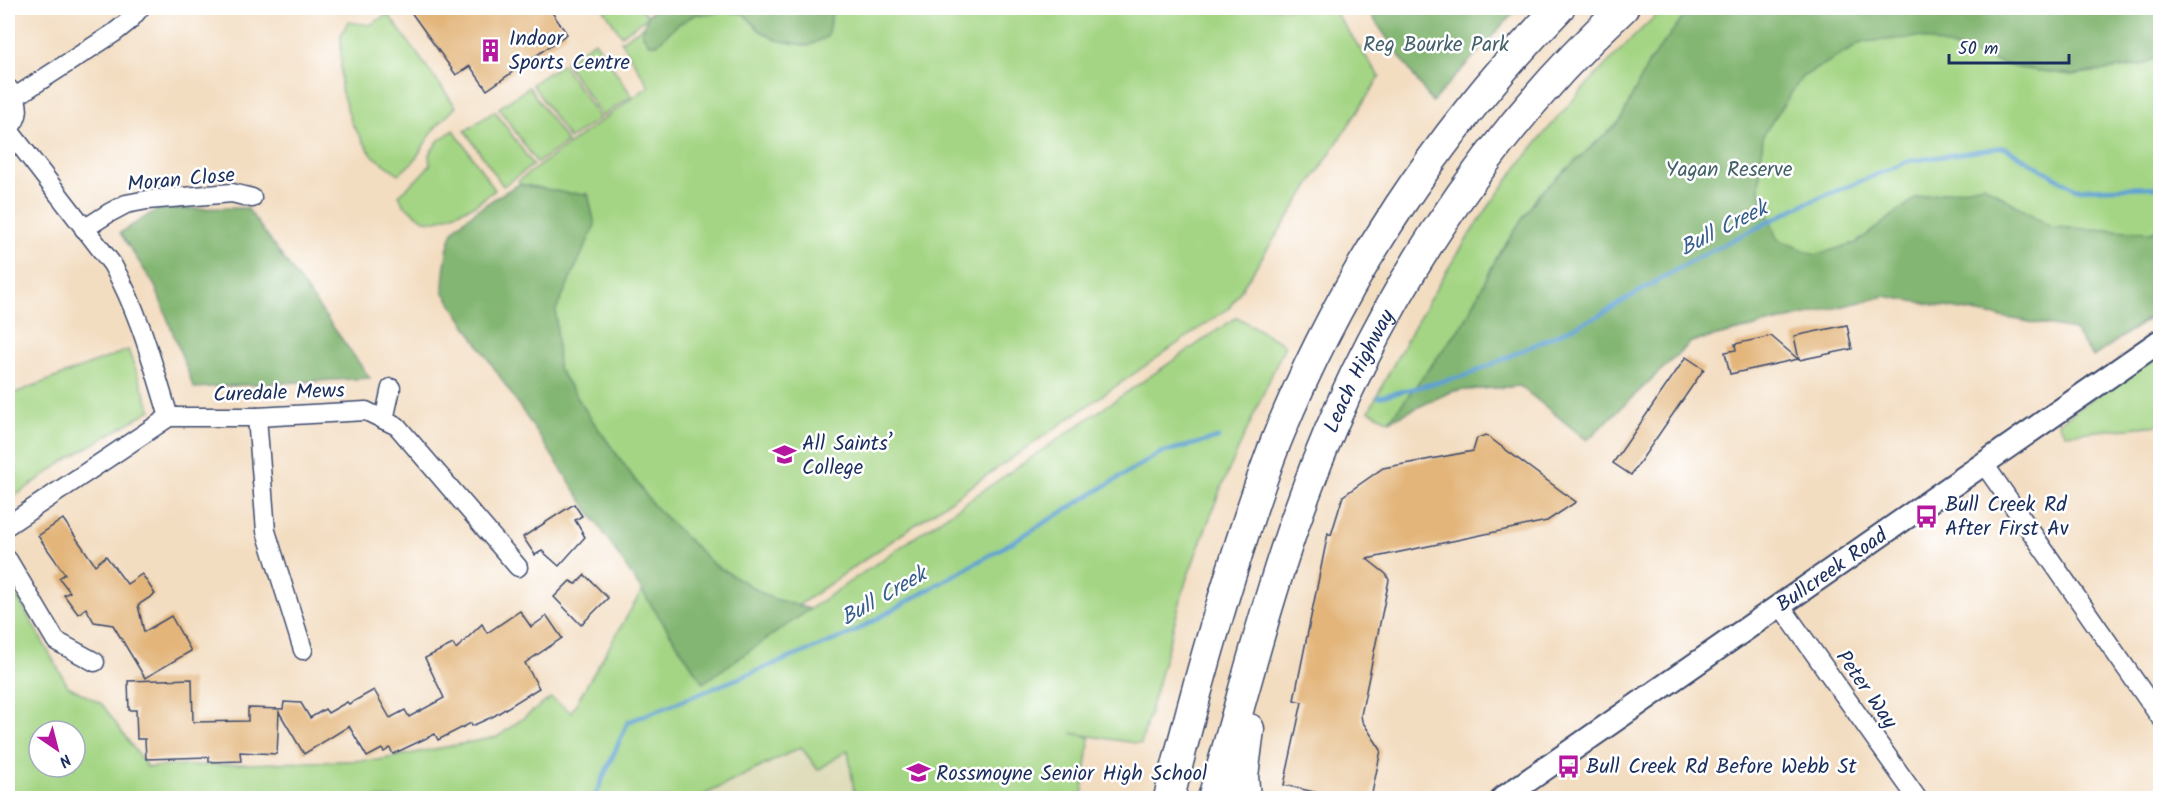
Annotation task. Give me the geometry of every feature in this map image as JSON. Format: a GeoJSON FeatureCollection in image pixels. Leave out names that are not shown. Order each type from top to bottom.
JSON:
{"type":"FeatureCollection","features":[{"type":"Feature","properties":{"kind":"highway"},"geometry":{"type":"LineString","coordinates":[[1168,798],[1224,598],[1261,481],[1279,433],[1336,312],[1392,217],[1424,169],[1480,97],[1559,8]]}},
{"type":"Feature","properties":{"kind":"highway","name":"Leach Highway"},"geometry":{"type":"LineString","coordinates":[[1214,798],[1269,604],[1304,494],[1375,336],[1405,282],[1443,222],[1510,128],[1598,30],[1623,8]]}},
{"type":"Feature","properties":{"kind":"highway"},"geometry":{"type":"LineString","coordinates":[[1245,798],[1243,776],[1246,746],[1269,604]]}},
{"type":"Feature","properties":{"kind":"street"},"geometry":{"type":"LineString","coordinates":[[8,525],[169,417],[135,312],[112,264],[8,129],[13,124],[18,110],[11,93],[114,33],[140,8]]}},
{"type":"Feature","properties":{"kind":"street","name":"Moran Close"},"geometry":{"type":"LineString","coordinates":[[84,229],[126,204],[232,193],[252,198]]}},
{"type":"Feature","properties":{"kind":"street","name":"Bullcreek Road"},"geometry":{"type":"LineString","coordinates":[[1503,798],[2160,341]]}},
{"type":"Feature","properties":{"kind":"street"},"geometry":{"type":"LineString","coordinates":[[384,420],[391,388]]}},
{"type":"Feature","properties":{"kind":"street","name":"Curedale Mews"},"geometry":{"type":"LineString","coordinates":[[169,417],[257,417],[366,411],[397,426],[518,567]]}},
{"type":"Feature","properties":{"kind":"street"},"geometry":{"type":"LineString","coordinates":[[257,417],[266,531],[303,650]]}},
{"type":"Feature","properties":{"kind":"street"},"geometry":{"type":"LineString","coordinates":[[1984,464],[2160,717]]}},
{"type":"Feature","properties":{"kind":"street"},"geometry":{"type":"LineString","coordinates":[[8,560],[56,641],[95,662]]}},
{"type":"Feature","properties":{"kind":"street","name":"Peter Way"},"geometry":{"type":"LineString","coordinates":[[1780,605],[1917,798]]}},
{"type":"Feature","properties":{"kind":"shaded area"},"geometry":{"type":"Polygon","coordinates":[[[826,721],[1082,798],[700,798],[801,747],[826,721]]]}},
{"type":"Feature","properties":{"kind":"green space"},"geometry":{"type":"Polygon","coordinates":[[[603,8],[641,8],[648,17],[621,35],[603,8]]]}},
{"type":"Feature","properties":{"kind":"green space"},"geometry":{"type":"Polygon","coordinates":[[[659,8],[833,8],[827,37],[808,46],[776,40],[759,30],[744,14],[721,11],[708,15],[696,14],[677,25],[657,44],[649,44],[642,33],[648,14],[659,8]]]}},
{"type":"Feature","properties":{"kind":"green space","name":"All Saints’ College"},"geometry":{"type":"Polygon","coordinates":[[[672,8],[1332,8],[1380,77],[1229,308],[699,674],[669,630],[703,682],[1237,317],[1285,345],[1221,488],[1186,581],[1141,744],[1071,733],[1090,737],[1082,798],[855,798],[848,750],[818,770],[801,747],[698,798],[8,798],[8,581],[68,686],[102,704],[147,767],[378,760],[497,737],[551,698],[571,712],[643,589],[463,320],[563,251],[518,181],[649,86],[621,41],[672,8]]]}},
{"type":"Feature","properties":{"kind":"green space","name":"Reg Bourke Park"},"geometry":{"type":"Polygon","coordinates":[[[1366,8],[1518,8],[1432,102],[1366,8]]]}},
{"type":"Feature","properties":{"kind":"green space","name":"Yagan Reserve"},"geometry":{"type":"Polygon","coordinates":[[[1664,8],[2160,8],[2160,311],[2093,357],[2074,330],[1885,296],[1691,342],[1587,440],[1520,386],[1452,391],[1389,421],[1369,411],[1446,271],[1490,204],[1553,123],[1584,88],[1664,8]]]}},
{"type":"Feature","properties":{"kind":"green space","name":"Yagan Reserve"},"geometry":{"type":"Polygon","coordinates":[[[1696,8],[2160,8],[2160,56],[2141,65],[2072,75],[2018,68],[1919,37],[1863,42],[1802,77],[1763,135],[1759,189],[1777,239],[1815,255],[1856,243],[1916,198],[1984,185],[2051,227],[2151,232],[2160,228],[2160,309],[2093,357],[2074,330],[1885,296],[1691,342],[1587,440],[1520,386],[1452,391],[1389,421],[1465,321],[1496,259],[1539,194],[1620,121],[1648,64],[1688,11],[1696,8]]]}},
{"type":"Feature","properties":{"kind":"green space"},"geometry":{"type":"Polygon","coordinates":[[[388,14],[456,107],[434,129],[414,161],[399,174],[372,155],[352,124],[341,90],[341,35],[348,22],[370,25],[388,14]]]}},
{"type":"Feature","properties":{"kind":"green space"},"geometry":{"type":"Polygon","coordinates":[[[595,41],[632,96],[602,116],[565,62],[595,41]]]}},
{"type":"Feature","properties":{"kind":"green space"},"geometry":{"type":"Polygon","coordinates":[[[562,64],[600,118],[569,139],[532,84],[562,64]]]}},
{"type":"Feature","properties":{"kind":"green space"},"geometry":{"type":"Polygon","coordinates":[[[529,87],[567,142],[537,163],[499,108],[529,87]]]}},
{"type":"Feature","properties":{"kind":"green space"},"geometry":{"type":"Polygon","coordinates":[[[495,111],[533,165],[503,186],[465,131],[495,111]]]}},
{"type":"Feature","properties":{"kind":"green space"},"geometry":{"type":"Polygon","coordinates":[[[454,130],[495,190],[475,205],[436,221],[424,220],[403,204],[399,195],[430,165],[429,154],[439,140],[454,130]]]}},
{"type":"Feature","properties":{"kind":"green space"},"geometry":{"type":"Polygon","coordinates":[[[520,184],[566,193],[588,194],[595,225],[556,310],[558,368],[590,417],[653,505],[713,564],[771,598],[810,609],[703,683],[443,291],[447,250],[454,230],[474,212],[520,184]]]}},
{"type":"Feature","properties":{"kind":"green space"},"geometry":{"type":"Polygon","coordinates":[[[247,208],[370,378],[194,388],[155,286],[120,233],[158,209],[247,208]]]}},
{"type":"Feature","properties":{"kind":"green space"},"geometry":{"type":"Polygon","coordinates":[[[128,350],[151,410],[63,462],[8,501],[8,398],[15,393],[128,350]]]}},
{"type":"Feature","properties":{"kind":"green space"},"geometry":{"type":"Polygon","coordinates":[[[2160,352],[2160,425],[2065,434],[2058,423],[2160,352]]]}},
{"type":"Feature","properties":{"kind":"building","name":"Indoor Sports Centre"},"geometry":{"type":"Polygon","coordinates":[[[408,8],[549,8],[567,34],[487,90],[470,66],[456,75],[408,8]]]}},
{"type":"Feature","properties":{"kind":"building"},"geometry":{"type":"Polygon","coordinates":[[[1847,325],[1852,349],[1799,360],[1794,336],[1847,325]]]}},
{"type":"Feature","properties":{"kind":"building"},"geometry":{"type":"Polygon","coordinates":[[[1771,336],[1798,359],[1730,374],[1725,352],[1736,350],[1735,344],[1771,336]]]}},
{"type":"Feature","properties":{"kind":"building"},"geometry":{"type":"Polygon","coordinates":[[[1686,357],[1704,369],[1631,475],[1613,463],[1686,357]]]}},
{"type":"Feature","properties":{"kind":"building"},"geometry":{"type":"Polygon","coordinates":[[[1486,435],[1576,502],[1547,521],[1367,559],[1386,574],[1389,580],[1361,715],[1362,721],[1381,750],[1371,798],[1340,798],[1284,785],[1302,702],[1294,700],[1328,533],[1331,535],[1343,496],[1383,468],[1473,451],[1477,438],[1486,435]]]}},
{"type":"Feature","properties":{"kind":"building"},"geometry":{"type":"Polygon","coordinates":[[[574,504],[582,516],[575,520],[585,537],[559,566],[542,551],[535,555],[523,537],[574,504]]]}},
{"type":"Feature","properties":{"kind":"building"},"geometry":{"type":"Polygon","coordinates":[[[63,519],[95,565],[106,556],[127,584],[142,574],[155,594],[138,605],[144,632],[171,616],[191,651],[145,678],[113,625],[94,622],[86,608],[78,614],[64,595],[70,592],[59,578],[65,574],[38,536],[63,519]]]}},
{"type":"Feature","properties":{"kind":"building"},"geometry":{"type":"Polygon","coordinates":[[[585,575],[608,598],[581,625],[554,597],[570,581],[576,584],[585,575]]]}},
{"type":"Feature","properties":{"kind":"building"},"geometry":{"type":"Polygon","coordinates":[[[520,611],[531,627],[547,616],[562,638],[525,663],[539,688],[494,716],[472,726],[471,723],[438,740],[435,734],[393,754],[390,748],[384,752],[382,749],[367,757],[349,726],[304,754],[279,712],[277,754],[240,752],[241,761],[209,762],[209,757],[146,759],[145,739],[137,739],[136,710],[129,710],[128,681],[192,679],[193,722],[248,721],[248,708],[283,709],[284,702],[301,703],[310,718],[325,709],[328,713],[347,702],[349,704],[374,690],[390,718],[405,710],[409,717],[444,698],[425,658],[453,644],[456,649],[482,624],[487,633],[520,611]]]}},
{"type":"Feature","properties":{"kind":"waterway","name":"Bull Creek"},"geometry":{"type":"LineString","coordinates":[[1379,397],[1468,375],[1598,316],[1691,261],[1802,205],[1910,161],[2004,147],[2076,189],[2160,187]]}},
{"type":"Feature","properties":{"kind":"waterway","name":"Bull Creek"},"geometry":{"type":"LineString","coordinates":[[594,798],[628,722],[850,634],[1004,547],[1160,453],[1218,438]]}},
{"type":"Feature","properties":{"kind":"place","name":"Indoor Sports Centre"},"geometry":{"type":"Point","coordinates":[491,50]}},
{"type":"Feature","properties":{"kind":"place","name":"All Saints’ College"},"geometry":{"type":"Point","coordinates":[784,455]}},
{"type":"Feature","properties":{"kind":"place","name":"Bull Creek Rd After First Av"},"geometry":{"type":"Point","coordinates":[1927,516]}},
{"type":"Feature","properties":{"kind":"place","name":"Bull Creek Rd Before Webb St"},"geometry":{"type":"Point","coordinates":[1568,766]}},
{"type":"Feature","properties":{"kind":"place","name":"Rossmoyne Senior High School"},"geometry":{"type":"Point","coordinates":[918,773]}}]}
